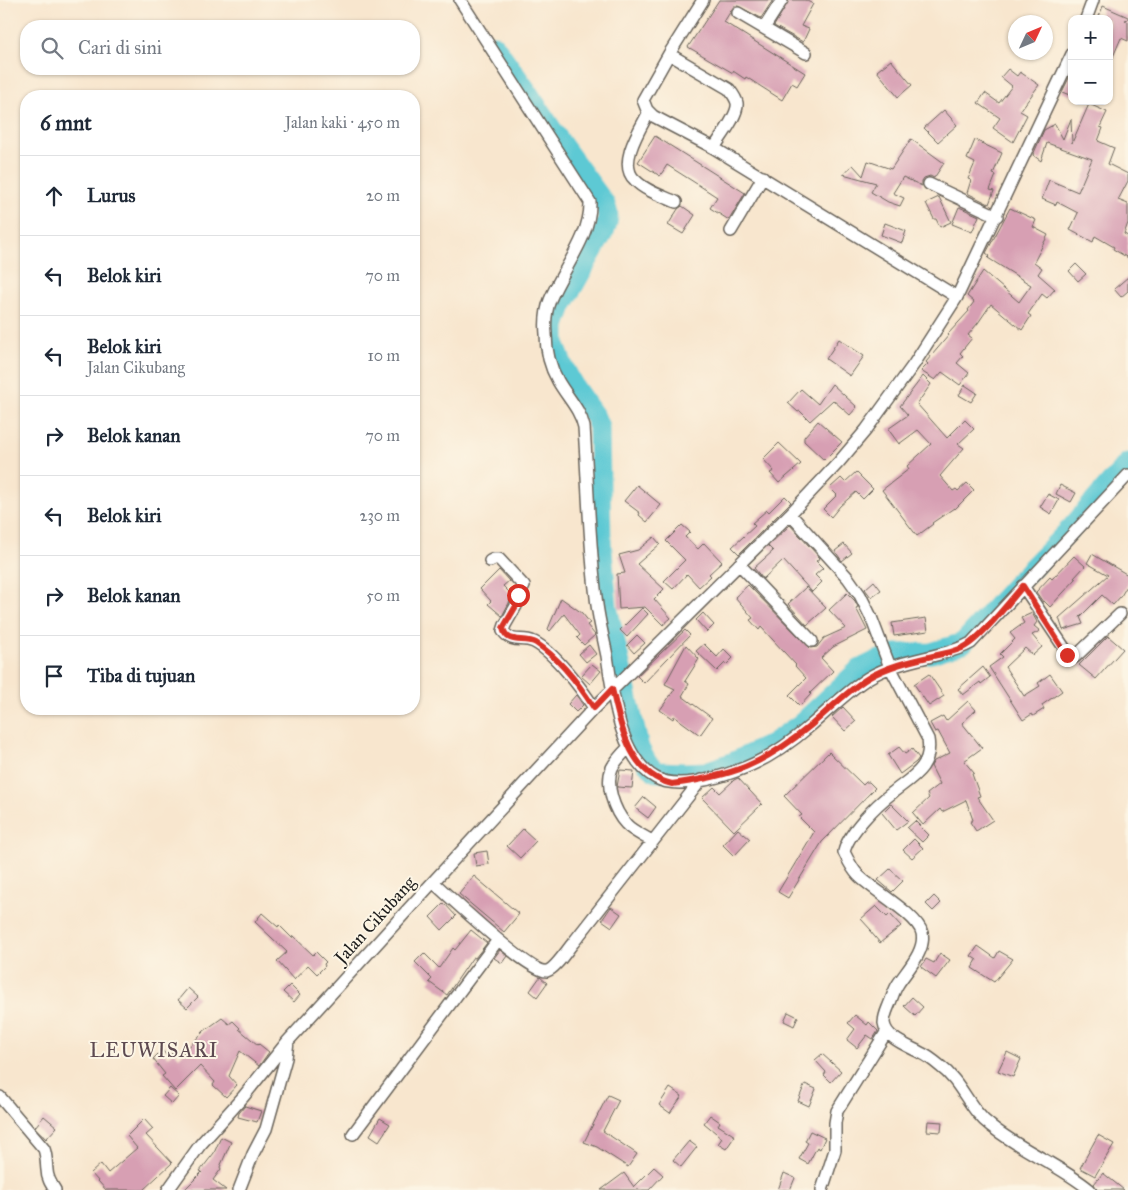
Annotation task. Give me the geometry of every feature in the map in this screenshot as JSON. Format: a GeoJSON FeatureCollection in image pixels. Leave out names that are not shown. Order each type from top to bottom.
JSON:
{"type":"FeatureCollection","features":[{"type":"Feature","properties":{"kind":"street"},"geometry":{"type":"LineString","coordinates":[[460,0],[590,202],[588,223],[549,301],[546,316],[546,335],[551,368],[580,413],[584,427],[596,598],[615,686],[621,725],[629,746],[641,767],[654,778],[672,784],[736,772],[770,756],[810,727],[846,694],[868,678],[887,659],[963,648],[976,638],[1128,475]]}},
{"type":"Feature","properties":{"kind":"street"},"geometry":{"type":"LineString","coordinates":[[703,0],[643,100],[649,112],[763,177],[957,297]]}},
{"type":"Feature","properties":{"kind":"street"},"geometry":{"type":"LineString","coordinates":[[764,28],[782,0]]}},
{"type":"Feature","properties":{"kind":"street"},"geometry":{"type":"LineString","coordinates":[[1087,15],[1093,0]]}},
{"type":"Feature","properties":{"kind":"street"},"geometry":{"type":"LineString","coordinates":[[738,13],[806,53]]}},
{"type":"Feature","properties":{"kind":"street"},"geometry":{"type":"LineString","coordinates":[[669,54],[729,89],[735,98],[737,104],[736,111],[714,148]]}},
{"type":"Feature","properties":{"kind":"street","name":"Jalan Cikubang"},"geometry":{"type":"LineString","coordinates":[[168,1190],[200,1145],[243,1097],[288,1041],[432,882],[615,686],[790,514],[866,430],[914,364],[957,297],[1069,60]]}},
{"type":"Feature","properties":{"kind":"street"},"geometry":{"type":"LineString","coordinates":[[649,112],[630,149],[628,170],[635,181],[676,202]]}},
{"type":"Feature","properties":{"kind":"street"},"geometry":{"type":"LineString","coordinates":[[731,231],[763,177]]}},
{"type":"Feature","properties":{"kind":"street"},"geometry":{"type":"LineString","coordinates":[[929,184],[997,216]]}},
{"type":"Feature","properties":{"kind":"street"},"geometry":{"type":"LineString","coordinates":[[790,514],[848,578],[871,617],[887,659],[928,740],[930,748],[925,762],[917,774],[890,794],[864,820],[846,844],[844,852],[859,876],[886,895],[922,932],[922,944],[918,954],[897,986],[885,1016],[884,1025],[893,1037],[923,1054],[954,1078],[977,1113],[991,1127],[1026,1150],[1074,1177],[1090,1190]]}},
{"type":"Feature","properties":{"kind":"street"},"geometry":{"type":"LineString","coordinates":[[490,561],[494,559],[499,560],[524,586],[503,631],[512,639],[535,643],[548,654],[564,668],[594,708]]}},
{"type":"Feature","properties":{"kind":"street"},"geometry":{"type":"LineString","coordinates":[[739,564],[812,640]]}},
{"type":"Feature","properties":{"kind":"street"},"geometry":{"type":"LineString","coordinates":[[1023,586],[1070,658],[1075,657],[1120,614]]}},
{"type":"Feature","properties":{"kind":"street"},"geometry":{"type":"LineString","coordinates":[[629,746],[611,770],[610,779],[613,801],[627,825],[652,841]]}},
{"type":"Feature","properties":{"kind":"street"},"geometry":{"type":"LineString","coordinates":[[432,882],[498,940],[533,967],[542,971],[550,969],[573,943],[701,780]]}},
{"type":"Feature","properties":{"kind":"street"},"geometry":{"type":"LineString","coordinates":[[353,1134],[498,940]]}},
{"type":"Feature","properties":{"kind":"street"},"geometry":{"type":"LineString","coordinates":[[822,1190],[834,1150],[835,1123],[838,1111],[887,1031]]}},
{"type":"Feature","properties":{"kind":"street"},"geometry":{"type":"LineString","coordinates":[[240,1190],[253,1154],[266,1129],[286,1058],[288,1041]]}},
{"type":"Feature","properties":{"kind":"street"},"geometry":{"type":"LineString","coordinates":[[0,1098],[44,1149],[49,1180],[55,1190]]}},
{"type":"Feature","properties":{"kind":"building"},"geometry":{"type":"Polygon","coordinates":[[[719,0],[773,0],[761,18],[738,6],[734,6],[724,22],[805,73],[797,86],[792,83],[782,100],[746,77],[745,79],[733,71],[733,73],[688,47],[719,0]]]}},
{"type":"Feature","properties":{"kind":"building"},"geometry":{"type":"Polygon","coordinates":[[[789,0],[805,0],[813,4],[801,26],[809,29],[803,42],[774,26],[789,0]]]}},
{"type":"Feature","properties":{"kind":"building"},"geometry":{"type":"Polygon","coordinates":[[[1103,6],[1128,17],[1125,20],[1128,22],[1128,41],[1121,38],[1113,57],[1113,15],[1100,15],[1103,6]]]}},
{"type":"Feature","properties":{"kind":"building"},"geometry":{"type":"Polygon","coordinates":[[[891,60],[912,85],[898,97],[877,71],[891,60]]]}},
{"type":"Feature","properties":{"kind":"building"},"geometry":{"type":"Polygon","coordinates":[[[1008,69],[1017,76],[1020,72],[1039,85],[1020,111],[1027,115],[1013,142],[993,128],[1000,118],[978,103],[985,93],[999,103],[1012,86],[1001,77],[1008,69]]]}},
{"type":"Feature","properties":{"kind":"building"},"geometry":{"type":"Polygon","coordinates":[[[1068,80],[1068,94],[1062,92],[1068,80]]]}},
{"type":"Feature","properties":{"kind":"building"},"geometry":{"type":"Polygon","coordinates":[[[1089,105],[1107,112],[1100,127],[1103,128],[1098,141],[1114,148],[1108,164],[1128,174],[1128,181],[1118,200],[1128,204],[1128,223],[1124,234],[1128,236],[1128,258],[1095,236],[1093,242],[1070,230],[1078,213],[1057,202],[1056,205],[1042,199],[1049,180],[1078,192],[1092,159],[1047,143],[1041,161],[1033,155],[1044,130],[1055,124],[1063,139],[1071,119],[1072,143],[1089,105]]]}},
{"type":"Feature","properties":{"kind":"building"},"geometry":{"type":"Polygon","coordinates":[[[944,110],[957,125],[938,142],[924,128],[944,110]]]}},
{"type":"Feature","properties":{"kind":"building"},"geometry":{"type":"Polygon","coordinates":[[[655,136],[745,193],[729,220],[710,208],[717,197],[697,184],[667,165],[660,176],[638,162],[655,136]]]}},
{"type":"Feature","properties":{"kind":"building"},"geometry":{"type":"Polygon","coordinates":[[[911,139],[944,163],[934,178],[930,176],[924,178],[922,186],[903,177],[893,193],[904,198],[900,206],[888,202],[871,192],[876,183],[843,174],[853,165],[863,176],[868,161],[891,169],[911,139]]]}},
{"type":"Feature","properties":{"kind":"building"},"geometry":{"type":"Polygon","coordinates":[[[975,140],[1002,153],[993,174],[996,175],[990,190],[994,191],[989,204],[967,193],[971,180],[968,179],[975,163],[967,159],[975,140]]]}},
{"type":"Feature","properties":{"kind":"building"},"geometry":{"type":"Polygon","coordinates":[[[939,197],[951,222],[940,227],[926,203],[939,197]]]}},
{"type":"Feature","properties":{"kind":"building"},"geometry":{"type":"Polygon","coordinates":[[[682,206],[695,215],[683,234],[668,225],[682,206]]]}},
{"type":"Feature","properties":{"kind":"building"},"geometry":{"type":"Polygon","coordinates":[[[959,207],[979,216],[972,232],[952,224],[959,207]]]}},
{"type":"Feature","properties":{"kind":"building"},"geometry":{"type":"Polygon","coordinates":[[[1010,208],[1036,220],[1033,227],[1048,235],[1034,262],[1042,268],[1038,274],[1055,289],[1047,298],[1042,294],[1028,314],[1031,316],[1022,330],[991,304],[968,335],[972,338],[960,353],[963,356],[957,363],[969,373],[960,385],[942,372],[935,380],[921,371],[928,364],[926,362],[948,334],[969,311],[974,302],[967,296],[983,271],[1019,302],[1031,285],[988,258],[990,256],[986,253],[1010,208]]]}},
{"type":"Feature","properties":{"kind":"building"},"geometry":{"type":"Polygon","coordinates":[[[885,223],[906,231],[902,243],[881,235],[885,223]]]}},
{"type":"Feature","properties":{"kind":"building"},"geometry":{"type":"Polygon","coordinates":[[[1076,264],[1086,274],[1078,281],[1069,271],[1076,264]]]}},
{"type":"Feature","properties":{"kind":"building"},"geometry":{"type":"Polygon","coordinates":[[[1128,277],[1128,291],[1121,297],[1114,289],[1128,277]]]}},
{"type":"Feature","properties":{"kind":"building"},"geometry":{"type":"Polygon","coordinates":[[[839,339],[864,356],[850,376],[826,359],[839,339]]]}},
{"type":"Feature","properties":{"kind":"building"},"geometry":{"type":"Polygon","coordinates":[[[923,376],[931,384],[917,404],[947,438],[965,420],[974,429],[958,444],[964,448],[940,476],[953,491],[956,489],[958,491],[967,483],[974,490],[955,509],[932,523],[917,536],[882,490],[909,469],[907,466],[931,444],[918,430],[899,444],[888,429],[908,415],[900,406],[923,376]]]}},
{"type":"Feature","properties":{"kind":"building"},"geometry":{"type":"Polygon","coordinates":[[[832,384],[857,407],[850,415],[833,400],[810,421],[788,403],[801,389],[818,404],[832,384]]]}},
{"type":"Feature","properties":{"kind":"building"},"geometry":{"type":"Polygon","coordinates":[[[965,385],[977,393],[971,402],[959,395],[965,385]]]}},
{"type":"Feature","properties":{"kind":"building"},"geometry":{"type":"Polygon","coordinates":[[[818,421],[842,442],[824,460],[804,441],[804,437],[818,421]]]}},
{"type":"Feature","properties":{"kind":"building"},"geometry":{"type":"Polygon","coordinates":[[[779,443],[801,464],[779,483],[770,473],[774,471],[763,459],[779,443]]]}},
{"type":"Feature","properties":{"kind":"building"},"geometry":{"type":"Polygon","coordinates":[[[856,472],[873,489],[863,499],[856,492],[831,517],[823,509],[837,495],[830,488],[841,478],[845,482],[856,472]]]}},
{"type":"Feature","properties":{"kind":"building"},"geometry":{"type":"Polygon","coordinates":[[[637,485],[661,505],[647,522],[639,515],[640,513],[624,501],[637,485]]]}},
{"type":"Feature","properties":{"kind":"building"},"geometry":{"type":"Polygon","coordinates":[[[1060,485],[1076,493],[1071,502],[1056,494],[1060,485]]]}},
{"type":"Feature","properties":{"kind":"building"},"geometry":{"type":"Polygon","coordinates":[[[1048,494],[1059,500],[1051,514],[1040,507],[1048,494]]]}},
{"type":"Feature","properties":{"kind":"building"},"geometry":{"type":"Polygon","coordinates":[[[785,496],[791,502],[739,554],[732,547],[755,526],[752,523],[767,510],[769,512],[785,496]]]}},
{"type":"Feature","properties":{"kind":"building"},"geometry":{"type":"Polygon","coordinates":[[[682,525],[690,532],[685,537],[698,549],[704,543],[722,562],[699,587],[687,574],[673,589],[664,581],[685,560],[666,541],[682,525]]]}},
{"type":"Feature","properties":{"kind":"building"},"geometry":{"type":"Polygon","coordinates":[[[790,525],[820,558],[816,561],[823,568],[815,575],[822,582],[812,592],[783,560],[763,579],[754,568],[773,551],[768,546],[790,525]]]}},
{"type":"Feature","properties":{"kind":"building"},"geometry":{"type":"Polygon","coordinates":[[[654,537],[660,544],[637,564],[664,589],[654,599],[671,618],[663,625],[645,607],[619,609],[617,574],[625,573],[619,555],[638,550],[654,537]]]}},
{"type":"Feature","properties":{"kind":"building"},"geometry":{"type":"Polygon","coordinates":[[[844,544],[852,553],[842,561],[835,551],[844,544]]]}},
{"type":"Feature","properties":{"kind":"building"},"geometry":{"type":"Polygon","coordinates":[[[1092,554],[1128,575],[1128,584],[1113,605],[1102,595],[1080,617],[1083,624],[1063,630],[1059,618],[1108,575],[1087,563],[1092,554]]]}},
{"type":"Feature","properties":{"kind":"building"},"geometry":{"type":"Polygon","coordinates":[[[1074,556],[1085,566],[1074,578],[1076,579],[1050,607],[1043,602],[1036,592],[1050,577],[1052,579],[1074,556]]]}},
{"type":"Feature","properties":{"kind":"building"},"geometry":{"type":"Polygon","coordinates":[[[499,570],[509,581],[503,586],[511,594],[509,603],[502,616],[488,604],[491,601],[480,589],[499,570]]]}},
{"type":"Feature","properties":{"kind":"building"},"geometry":{"type":"Polygon","coordinates":[[[874,581],[881,590],[871,597],[865,589],[874,581]]]}},
{"type":"Feature","properties":{"kind":"building"},"geometry":{"type":"Polygon","coordinates":[[[748,585],[810,648],[817,647],[824,638],[846,628],[829,610],[847,593],[858,607],[856,608],[867,630],[833,647],[821,658],[833,671],[810,693],[800,706],[789,695],[806,678],[761,627],[759,630],[750,620],[753,618],[735,597],[748,585]]]}},
{"type":"Feature","properties":{"kind":"building"},"geometry":{"type":"Polygon","coordinates":[[[806,587],[826,608],[807,625],[788,604],[806,587]]]}},
{"type":"Feature","properties":{"kind":"building"},"geometry":{"type":"Polygon","coordinates":[[[561,598],[582,613],[590,623],[587,625],[595,635],[584,645],[577,638],[580,635],[564,614],[550,631],[548,629],[561,598]]]}},
{"type":"Feature","properties":{"kind":"building"},"geometry":{"type":"Polygon","coordinates":[[[642,608],[648,614],[627,637],[620,630],[642,608]]]}},
{"type":"Feature","properties":{"kind":"building"},"geometry":{"type":"Polygon","coordinates":[[[703,613],[714,625],[707,632],[696,620],[703,613]]]}},
{"type":"Feature","properties":{"kind":"building"},"geometry":{"type":"Polygon","coordinates":[[[1032,613],[1037,622],[1034,626],[1040,631],[1032,635],[1042,647],[1033,655],[1025,648],[1005,667],[1024,696],[1040,686],[1038,683],[1050,674],[1062,691],[1042,705],[1044,709],[1023,720],[989,667],[1003,657],[1000,654],[1015,639],[1010,633],[1024,623],[1021,618],[1032,613]]]}},
{"type":"Feature","properties":{"kind":"building"},"geometry":{"type":"Polygon","coordinates":[[[926,618],[928,631],[894,636],[892,623],[926,618]]]}},
{"type":"Feature","properties":{"kind":"building"},"geometry":{"type":"Polygon","coordinates":[[[685,630],[690,635],[644,683],[637,676],[685,630]]]}},
{"type":"Feature","properties":{"kind":"building"},"geometry":{"type":"Polygon","coordinates":[[[637,635],[645,643],[634,653],[627,645],[637,635]]]}},
{"type":"Feature","properties":{"kind":"building"},"geometry":{"type":"Polygon","coordinates":[[[1108,636],[1123,649],[1096,679],[1079,665],[1108,636]]]}},
{"type":"Feature","properties":{"kind":"building"},"geometry":{"type":"Polygon","coordinates":[[[704,644],[717,657],[724,649],[733,658],[717,671],[696,651],[704,644]]]}},
{"type":"Feature","properties":{"kind":"building"},"geometry":{"type":"Polygon","coordinates":[[[589,645],[596,654],[586,662],[579,654],[589,645]]]}},
{"type":"Feature","properties":{"kind":"building"},"geometry":{"type":"Polygon","coordinates":[[[686,645],[699,659],[685,681],[689,684],[682,696],[712,718],[700,735],[674,716],[673,719],[660,710],[675,689],[665,684],[686,645]]]}},
{"type":"Feature","properties":{"kind":"building"},"geometry":{"type":"Polygon","coordinates":[[[592,664],[601,671],[590,684],[581,676],[592,664]]]}},
{"type":"Feature","properties":{"kind":"building"},"geometry":{"type":"Polygon","coordinates":[[[983,667],[990,677],[963,695],[958,689],[983,667]]]}},
{"type":"Feature","properties":{"kind":"building"},"geometry":{"type":"Polygon","coordinates":[[[929,674],[944,696],[929,706],[914,684],[929,674]]]}},
{"type":"Feature","properties":{"kind":"building"},"geometry":{"type":"Polygon","coordinates":[[[576,695],[583,705],[576,712],[568,704],[576,695]]]}},
{"type":"Feature","properties":{"kind":"building"},"geometry":{"type":"Polygon","coordinates":[[[968,701],[976,710],[962,723],[982,748],[964,761],[974,773],[972,774],[980,796],[977,797],[993,820],[976,831],[970,822],[973,820],[966,800],[942,812],[940,809],[923,825],[913,813],[929,798],[927,794],[940,784],[931,766],[934,761],[950,753],[938,731],[935,732],[930,723],[943,716],[946,721],[968,701]]]}},
{"type":"Feature","properties":{"kind":"building"},"geometry":{"type":"Polygon","coordinates":[[[843,707],[856,721],[845,731],[832,717],[843,707]]]}},
{"type":"Feature","properties":{"kind":"building"},"geometry":{"type":"Polygon","coordinates":[[[899,747],[905,754],[912,749],[919,758],[900,774],[888,755],[899,747]]]}},
{"type":"Feature","properties":{"kind":"building"},"geometry":{"type":"Polygon","coordinates":[[[829,752],[863,785],[869,782],[875,788],[822,842],[788,898],[778,892],[814,832],[799,817],[802,815],[784,796],[829,752]]]}},
{"type":"Feature","properties":{"kind":"building"},"geometry":{"type":"Polygon","coordinates":[[[620,770],[634,771],[632,788],[617,787],[620,770]]]}},
{"type":"Feature","properties":{"kind":"building"},"geometry":{"type":"Polygon","coordinates":[[[738,778],[762,804],[734,831],[702,798],[714,787],[720,793],[738,778]]]}},
{"type":"Feature","properties":{"kind":"building"},"geometry":{"type":"Polygon","coordinates":[[[644,797],[656,807],[648,818],[635,808],[644,797]]]}},
{"type":"Feature","properties":{"kind":"building"},"geometry":{"type":"Polygon","coordinates":[[[891,804],[908,821],[896,830],[882,813],[891,804]]]}},
{"type":"Feature","properties":{"kind":"building"},"geometry":{"type":"Polygon","coordinates":[[[915,821],[929,835],[922,842],[907,828],[915,821]]]}},
{"type":"Feature","properties":{"kind":"building"},"geometry":{"type":"Polygon","coordinates":[[[523,829],[536,841],[520,858],[507,846],[523,829]]]}},
{"type":"Feature","properties":{"kind":"building"},"geometry":{"type":"Polygon","coordinates":[[[738,829],[750,839],[734,856],[723,845],[738,829]]]}},
{"type":"Feature","properties":{"kind":"building"},"geometry":{"type":"Polygon","coordinates":[[[914,839],[923,848],[912,858],[903,850],[914,839]]]}},
{"type":"Feature","properties":{"kind":"building"},"geometry":{"type":"Polygon","coordinates":[[[487,851],[489,864],[476,866],[474,853],[487,851]]]}},
{"type":"Feature","properties":{"kind":"building"},"geometry":{"type":"Polygon","coordinates":[[[890,869],[903,881],[892,892],[878,880],[890,869]]]}},
{"type":"Feature","properties":{"kind":"building"},"geometry":{"type":"Polygon","coordinates":[[[474,876],[519,914],[504,932],[459,894],[474,876]]]}},
{"type":"Feature","properties":{"kind":"building"},"geometry":{"type":"Polygon","coordinates":[[[934,896],[941,903],[933,911],[926,904],[934,896]]]}},
{"type":"Feature","properties":{"kind":"building"},"geometry":{"type":"Polygon","coordinates":[[[444,903],[456,916],[442,930],[430,917],[444,903]]]}},
{"type":"Feature","properties":{"kind":"building"},"geometry":{"type":"Polygon","coordinates":[[[876,906],[887,917],[890,914],[901,926],[880,943],[861,919],[876,906]]]}},
{"type":"Feature","properties":{"kind":"building"},"geometry":{"type":"Polygon","coordinates":[[[611,907],[621,914],[612,927],[602,920],[611,907]]]}},
{"type":"Feature","properties":{"kind":"building"},"geometry":{"type":"Polygon","coordinates":[[[262,913],[278,927],[279,925],[292,938],[293,936],[313,955],[316,952],[326,962],[325,966],[317,974],[308,965],[294,980],[277,961],[287,952],[255,922],[262,913]]]}},
{"type":"Feature","properties":{"kind":"building"},"geometry":{"type":"Polygon","coordinates":[[[471,930],[487,943],[475,958],[473,957],[447,995],[429,982],[432,979],[415,962],[424,953],[439,968],[453,948],[455,950],[471,930]]]}},
{"type":"Feature","properties":{"kind":"building"},"geometry":{"type":"Polygon","coordinates":[[[978,946],[995,958],[999,951],[1013,959],[994,982],[972,968],[977,960],[971,956],[978,946]]]}},
{"type":"Feature","properties":{"kind":"building"},"geometry":{"type":"Polygon","coordinates":[[[500,950],[507,956],[502,963],[494,958],[500,950]]]}},
{"type":"Feature","properties":{"kind":"building"},"geometry":{"type":"Polygon","coordinates":[[[940,953],[950,960],[936,978],[921,967],[926,959],[934,963],[940,953]]]}},
{"type":"Feature","properties":{"kind":"building"},"geometry":{"type":"Polygon","coordinates":[[[540,977],[547,983],[537,997],[530,991],[540,977]]]}},
{"type":"Feature","properties":{"kind":"building"},"geometry":{"type":"Polygon","coordinates":[[[290,985],[300,995],[294,1002],[283,992],[290,985]]]}},
{"type":"Feature","properties":{"kind":"building"},"geometry":{"type":"Polygon","coordinates":[[[188,988],[198,997],[187,1008],[178,1000],[188,988]]]}},
{"type":"Feature","properties":{"kind":"building"},"geometry":{"type":"Polygon","coordinates":[[[912,997],[923,1007],[915,1016],[904,1006],[912,997]]]}},
{"type":"Feature","properties":{"kind":"building"},"geometry":{"type":"Polygon","coordinates":[[[788,1012],[798,1017],[794,1026],[784,1021],[788,1012]]]}},
{"type":"Feature","properties":{"kind":"building"},"geometry":{"type":"Polygon","coordinates":[[[855,1015],[867,1025],[869,1022],[878,1031],[873,1039],[867,1035],[857,1048],[847,1040],[855,1029],[848,1023],[855,1015]]]}},
{"type":"Feature","properties":{"kind":"building"},"geometry":{"type":"Polygon","coordinates":[[[222,1018],[229,1024],[233,1021],[239,1029],[269,1052],[259,1066],[240,1051],[229,1076],[237,1085],[226,1097],[213,1085],[215,1082],[200,1066],[175,1091],[162,1076],[165,1074],[153,1059],[162,1050],[168,1057],[174,1051],[179,1057],[204,1031],[222,1018]]]}},
{"type":"Feature","properties":{"kind":"building"},"geometry":{"type":"Polygon","coordinates":[[[1007,1052],[1021,1059],[1013,1077],[998,1071],[1007,1052]]]}},
{"type":"Feature","properties":{"kind":"building"},"geometry":{"type":"Polygon","coordinates":[[[822,1054],[841,1071],[831,1082],[824,1075],[826,1072],[815,1060],[822,1054]]]}},
{"type":"Feature","properties":{"kind":"building"},"geometry":{"type":"Polygon","coordinates":[[[805,1084],[816,1089],[809,1106],[798,1101],[805,1084]]]}},
{"type":"Feature","properties":{"kind":"building"},"geometry":{"type":"Polygon","coordinates":[[[170,1088],[179,1096],[172,1104],[163,1096],[170,1088]]]}},
{"type":"Feature","properties":{"kind":"building"},"geometry":{"type":"Polygon","coordinates":[[[670,1088],[682,1096],[670,1113],[659,1105],[670,1088]]]}},
{"type":"Feature","properties":{"kind":"building"},"geometry":{"type":"Polygon","coordinates":[[[608,1095],[619,1100],[603,1131],[637,1154],[628,1167],[597,1147],[584,1142],[608,1095]]]}},
{"type":"Feature","properties":{"kind":"building"},"geometry":{"type":"Polygon","coordinates":[[[245,1106],[261,1111],[257,1122],[238,1117],[245,1106]]]}},
{"type":"Feature","properties":{"kind":"building"},"geometry":{"type":"Polygon","coordinates":[[[710,1115],[720,1122],[718,1125],[735,1136],[726,1149],[718,1144],[722,1138],[704,1123],[710,1115]]]}},
{"type":"Feature","properties":{"kind":"building"},"geometry":{"type":"Polygon","coordinates":[[[44,1116],[57,1127],[46,1139],[35,1127],[44,1116]]]}},
{"type":"Feature","properties":{"kind":"building"},"geometry":{"type":"Polygon","coordinates":[[[380,1118],[390,1124],[379,1141],[370,1135],[380,1118]]]}},
{"type":"Feature","properties":{"kind":"building"},"geometry":{"type":"Polygon","coordinates":[[[144,1119],[153,1129],[146,1135],[172,1163],[143,1190],[106,1190],[91,1173],[101,1164],[108,1173],[137,1148],[127,1136],[144,1119]]]}},
{"type":"Feature","properties":{"kind":"building"},"geometry":{"type":"Polygon","coordinates":[[[928,1121],[942,1122],[941,1132],[927,1131],[928,1121]]]}},
{"type":"Feature","properties":{"kind":"building"},"geometry":{"type":"Polygon","coordinates":[[[810,1131],[825,1138],[820,1149],[817,1147],[808,1164],[799,1159],[808,1143],[805,1141],[810,1131]]]}},
{"type":"Feature","properties":{"kind":"building"},"geometry":{"type":"Polygon","coordinates":[[[1098,1135],[1114,1144],[1095,1176],[1080,1168],[1098,1135]]]}},
{"type":"Feature","properties":{"kind":"building"},"geometry":{"type":"Polygon","coordinates":[[[221,1137],[231,1142],[220,1167],[221,1169],[213,1180],[226,1190],[184,1190],[202,1172],[200,1171],[214,1153],[221,1137]]]}},
{"type":"Feature","properties":{"kind":"building"},"geometry":{"type":"Polygon","coordinates":[[[689,1141],[697,1147],[681,1167],[673,1160],[689,1141]]]}},
{"type":"Feature","properties":{"kind":"building"},"geometry":{"type":"Polygon","coordinates":[[[654,1167],[663,1175],[649,1190],[601,1190],[624,1173],[634,1187],[654,1167]]]}},
{"type":"Feature","properties":{"kind":"building"},"geometry":{"type":"Polygon","coordinates":[[[784,1173],[795,1178],[790,1190],[778,1190],[784,1173]]]}},
{"type":"Feature","properties":{"kind":"building"},"geometry":{"type":"Polygon","coordinates":[[[1103,1173],[1124,1190],[1097,1190],[1094,1184],[1103,1173]]]}},
{"type":"Feature","properties":{"kind":"waterway"},"geometry":{"type":"LineString","coordinates":[[494,45],[604,203],[608,213],[605,229],[562,306],[555,326],[555,346],[574,387],[595,417],[599,427],[601,541],[607,607],[639,748],[647,763],[656,772],[706,772],[732,763],[772,744],[801,724],[859,670],[896,654],[931,653],[963,643],[1018,582],[1073,526],[1128,463]]}},
{"type":"Feature","properties":{"kind":"district","name":"LEUWISARI"},"geometry":{"type":"Point","coordinates":[154,1050]}},
{"type":"Feature","properties":{"kind":"route"},"geometry":{"type":"LineString","coordinates":[[518,595],[516,606],[503,628],[506,635],[514,640],[535,643],[564,668],[594,708],[612,689],[621,725],[631,751],[641,767],[654,778],[672,784],[722,776],[749,766],[770,756],[810,727],[846,694],[868,678],[890,667],[963,648],[976,638],[1023,586],[1067,655]]}}]}
